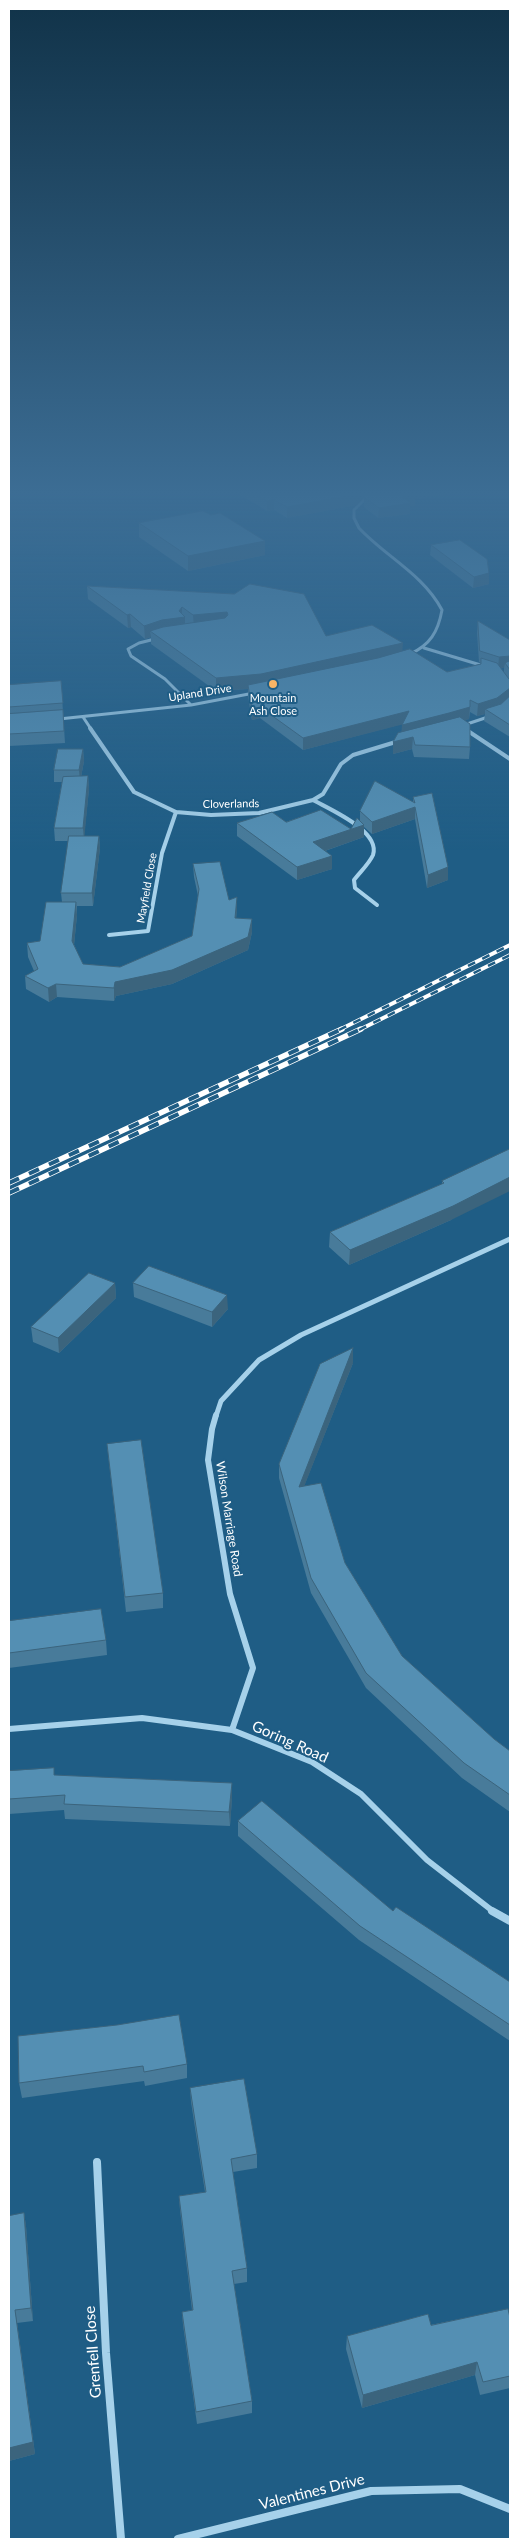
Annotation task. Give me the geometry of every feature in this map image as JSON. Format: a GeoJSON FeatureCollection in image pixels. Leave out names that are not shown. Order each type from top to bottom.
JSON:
{"type":"FeatureCollection","features":[{"type":"Feature","properties":{"kind":"street"},"geometry":{"type":"LineString","coordinates":[[402,657],[424,648],[436,634],[442,613]]}},
{"type":"Feature","properties":{"kind":"street"},"geometry":{"type":"LineString","coordinates":[[156,639],[139,642],[128,649],[131,656],[166,679],[191,705]]}},
{"type":"Feature","properties":{"kind":"street"},"geometry":{"type":"LineString","coordinates":[[424,648],[489,668]]}},
{"type":"Feature","properties":{"kind":"street","name":"Upland Drive"},"geometry":{"type":"LineString","coordinates":[[53,719],[191,705],[257,693]]}},
{"type":"Feature","properties":{"kind":"street"},"geometry":{"type":"LineString","coordinates":[[498,713],[461,726],[510,759]]}},
{"type":"Feature","properties":{"kind":"street","name":"Cloverlands"},"geometry":{"type":"LineString","coordinates":[[83,717],[134,792],[176,812],[211,815],[259,813],[313,800]]}},
{"type":"Feature","properties":{"kind":"street"},"geometry":{"type":"LineString","coordinates":[[378,905],[356,888],[354,880],[373,855],[375,845],[370,836],[343,817],[313,800],[323,794],[341,764],[353,755],[403,740]]}},
{"type":"Feature","properties":{"kind":"street","name":"Mayfield Close"},"geometry":{"type":"LineString","coordinates":[[109,935],[148,931],[162,853],[176,812]]}},
{"type":"Feature","properties":{"kind":"street","name":"Wilson Marriage Road"},"geometry":{"type":"LineString","coordinates":[[232,1730],[253,1668],[230,1594],[208,1460],[212,1429],[221,1401],[259,1360],[301,1335],[510,1239]]}},
{"type":"Feature","properties":{"kind":"street","name":"Goring Road"},"geometry":{"type":"LineString","coordinates":[[9,1729],[142,1718],[232,1730],[312,1762],[360,1794],[427,1860],[489,1909],[510,1920]]}},
{"type":"Feature","properties":{"kind":"street","name":"Grenfell Close"},"geometry":{"type":"LineString","coordinates":[[97,2162],[106,2354],[121,2539]]}},
{"type":"Feature","properties":{"kind":"street","name":"Valentines Drive"},"geometry":{"type":"LineString","coordinates":[[178,2539],[371,2491],[460,2489],[510,2509]]}},
{"type":"Feature","properties":{"kind":"building"},"geometry":{"type":"Polygon","coordinates":[[[124,613],[181,613],[185,617],[162,620],[144,626],[130,614],[127,615],[124,613]]]}},
{"type":"Feature","properties":{"kind":"building"},"geometry":{"type":"Polygon","coordinates":[[[190,613],[217,613],[193,615],[190,613]]]}},
{"type":"Feature","properties":{"kind":"building"},"geometry":{"type":"Polygon","coordinates":[[[227,613],[314,613],[326,636],[372,625],[403,643],[261,674],[216,678],[150,631],[163,627],[225,618],[227,613]]]}},
{"type":"Feature","properties":{"kind":"building"},"geometry":{"type":"Polygon","coordinates":[[[478,621],[510,640],[510,656],[499,657],[480,651],[478,621]]]}},
{"type":"Feature","properties":{"kind":"building"},"geometry":{"type":"Polygon","coordinates":[[[410,649],[447,672],[481,664],[481,658],[497,663],[510,679],[510,688],[497,698],[478,704],[470,700],[470,707],[402,725],[409,711],[303,738],[260,707],[252,709],[248,685],[378,658],[410,649]]]}},
{"type":"Feature","properties":{"kind":"building"},"geometry":{"type":"Polygon","coordinates":[[[510,661],[510,670],[505,663],[510,661]]]}},
{"type":"Feature","properties":{"kind":"building"},"geometry":{"type":"Polygon","coordinates":[[[61,681],[63,703],[9,707],[9,685],[61,681]]]}},
{"type":"Feature","properties":{"kind":"building"},"geometry":{"type":"Polygon","coordinates":[[[510,696],[510,725],[485,709],[501,704],[510,696]]]}},
{"type":"Feature","properties":{"kind":"building"},"geometry":{"type":"Polygon","coordinates":[[[63,710],[64,731],[9,734],[9,714],[63,710]]]}},
{"type":"Feature","properties":{"kind":"building"},"geometry":{"type":"Polygon","coordinates":[[[460,717],[470,724],[470,747],[415,745],[413,737],[393,742],[398,733],[460,717]]]}},
{"type":"Feature","properties":{"kind":"building"},"geometry":{"type":"Polygon","coordinates":[[[58,749],[83,749],[79,770],[54,770],[58,749]]]}},
{"type":"Feature","properties":{"kind":"building"},"geometry":{"type":"Polygon","coordinates":[[[88,776],[83,828],[54,828],[63,777],[88,776]]]}},
{"type":"Feature","properties":{"kind":"building"},"geometry":{"type":"Polygon","coordinates":[[[375,781],[415,803],[413,797],[432,793],[448,867],[428,875],[415,807],[372,822],[360,811],[375,781]]]}},
{"type":"Feature","properties":{"kind":"building"},"geometry":{"type":"Polygon","coordinates":[[[321,810],[351,829],[357,818],[364,825],[313,842],[332,856],[297,867],[237,823],[272,812],[286,822],[321,810]]]}},
{"type":"Feature","properties":{"kind":"building"},"geometry":{"type":"Polygon","coordinates":[[[69,836],[99,836],[92,893],[61,893],[69,836]]]}},
{"type":"Feature","properties":{"kind":"building"},"geometry":{"type":"Polygon","coordinates":[[[220,862],[229,900],[237,897],[235,918],[252,919],[248,937],[172,970],[115,982],[114,988],[56,984],[48,988],[25,976],[38,969],[27,943],[40,941],[46,902],[76,902],[72,941],[83,964],[120,967],[192,936],[199,889],[193,864],[220,862]]]}},
{"type":"Feature","properties":{"kind":"building"},"geometry":{"type":"Polygon","coordinates":[[[510,1149],[510,1177],[453,1206],[350,1250],[330,1232],[444,1183],[442,1181],[510,1149]]]}},
{"type":"Feature","properties":{"kind":"building"},"geometry":{"type":"Polygon","coordinates":[[[149,1266],[227,1295],[212,1312],[133,1283],[149,1266]]]}},
{"type":"Feature","properties":{"kind":"building"},"geometry":{"type":"Polygon","coordinates":[[[89,1273],[115,1283],[58,1338],[31,1327],[89,1273]]]}},
{"type":"Feature","properties":{"kind":"building"},"geometry":{"type":"Polygon","coordinates":[[[353,1348],[299,1487],[321,1483],[345,1563],[402,1656],[494,1739],[510,1751],[510,1795],[464,1763],[366,1673],[311,1578],[279,1464],[320,1364],[353,1348]]]}},
{"type":"Feature","properties":{"kind":"building"},"geometry":{"type":"Polygon","coordinates":[[[141,1440],[163,1593],[125,1597],[107,1444],[141,1440]]]}},
{"type":"Feature","properties":{"kind":"building"},"geometry":{"type":"Polygon","coordinates":[[[101,1609],[106,1640],[9,1653],[9,1621],[101,1609]]]}},
{"type":"Feature","properties":{"kind":"building"},"geometry":{"type":"Polygon","coordinates":[[[54,1768],[54,1775],[232,1783],[229,1812],[64,1804],[65,1795],[9,1799],[9,1771],[54,1768]]]}},
{"type":"Feature","properties":{"kind":"building"},"geometry":{"type":"Polygon","coordinates":[[[262,1801],[393,1911],[396,1907],[510,1982],[510,2025],[360,1926],[238,1821],[262,1801]]]}},
{"type":"Feature","properties":{"kind":"building"},"geometry":{"type":"Polygon","coordinates":[[[179,2015],[187,2064],[144,2072],[143,2066],[19,2083],[18,2036],[117,2025],[179,2015]]]}},
{"type":"Feature","properties":{"kind":"building"},"geometry":{"type":"Polygon","coordinates":[[[244,2079],[257,2154],[231,2159],[247,2268],[232,2271],[252,2401],[196,2412],[182,2312],[193,2310],[179,2196],[206,2192],[190,2088],[244,2079]]]}},
{"type":"Feature","properties":{"kind":"building"},"geometry":{"type":"Polygon","coordinates":[[[24,2213],[31,2308],[15,2310],[33,2442],[9,2448],[9,2216],[24,2213]]]}},
{"type":"Feature","properties":{"kind":"building"},"geometry":{"type":"Polygon","coordinates":[[[508,2309],[510,2318],[510,2376],[483,2382],[477,2362],[363,2395],[347,2336],[428,2314],[431,2325],[508,2309]]]}},
{"type":"Feature","properties":{"kind":"railway"},"geometry":{"type":"LineString","coordinates":[[339,1030],[510,945]]}},
{"type":"Feature","properties":{"kind":"railway"},"geometry":{"type":"LineString","coordinates":[[359,1030],[510,955]]}},
{"type":"Feature","properties":{"kind":"railway"},"geometry":{"type":"LineString","coordinates":[[9,1183],[342,1029]]}},
{"type":"Feature","properties":{"kind":"railway"},"geometry":{"type":"LineString","coordinates":[[9,1193],[361,1029]]}},
{"type":"Feature","properties":{"kind":"place","name":"Mountain Ash Close"},"geometry":{"type":"Point","coordinates":[273,684]}}]}
